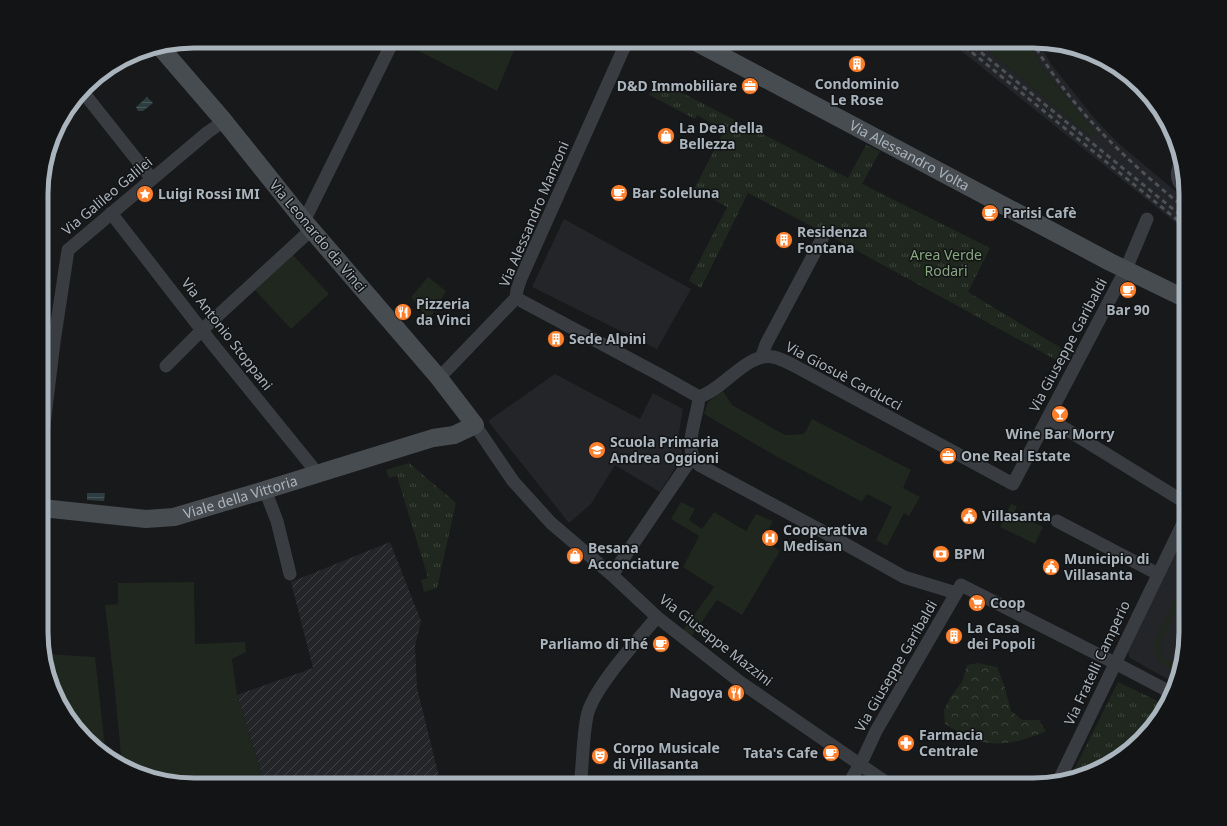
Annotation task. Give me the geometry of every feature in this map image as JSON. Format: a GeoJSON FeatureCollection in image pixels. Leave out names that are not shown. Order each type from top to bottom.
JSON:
{"type":"FeatureCollection","features":[{"type":"Feature","properties":{"kind":"street"},"geometry":{"type":"LineString","coordinates":[[166,366],[308,225],[390,48]]}},
{"type":"Feature","properties":{"kind":"street","name":"Via Alessandro Manzoni"},"geometry":{"type":"LineString","coordinates":[[439,378],[516,298],[521,278],[624,48]]}},
{"type":"Feature","properties":{"kind":"street","name":"Via Alessandro Volta"},"geometry":{"type":"LineString","coordinates":[[707,48],[1110,262],[1179,296]]}},
{"type":"Feature","properties":{"kind":"street","name":"Via Leonardo da Vinci"},"geometry":{"type":"LineString","coordinates":[[164,51],[224,121],[308,225],[439,378],[470,420]]}},
{"type":"Feature","properties":{"kind":"street"},"geometry":{"type":"LineString","coordinates":[[86,96],[152,179]]}},
{"type":"Feature","properties":{"kind":"street","name":"Via Galileo Galilei"},"geometry":{"type":"LineString","coordinates":[[48,341],[68,250],[208,132],[224,121]]}},
{"type":"Feature","properties":{"kind":"street","name":"Via Antonio Stoppani"},"geometry":{"type":"LineString","coordinates":[[111,213],[202,330],[318,474]]}},
{"type":"Feature","properties":{"kind":"street","name":"Via Giuseppe Garibaldi"},"geometry":{"type":"LineString","coordinates":[[1013,484],[1126,269],[1147,219]]}},
{"type":"Feature","properties":{"kind":"street"},"geometry":{"type":"LineString","coordinates":[[762,356],[766,344],[823,237]]}},
{"type":"Feature","properties":{"kind":"street"},"geometry":{"type":"LineString","coordinates":[[516,298],[662,376],[699,398],[692,437],[693,456],[699,464],[904,577],[958,589],[1009,609],[1167,690]]}},
{"type":"Feature","properties":{"kind":"street","name":"Via Giosuè Carducci"},"geometry":{"type":"LineString","coordinates":[[699,398],[712,391],[762,356],[774,357],[806,372],[1013,484]]}},
{"type":"Feature","properties":{"kind":"street"},"geometry":{"type":"LineString","coordinates":[[1048,418],[1179,499]]}},
{"type":"Feature","properties":{"kind":"street","name":"Viale della Vittoria"},"geometry":{"type":"LineString","coordinates":[[48,509],[146,519],[174,517],[433,438],[470,420]]}},
{"type":"Feature","properties":{"kind":"street","name":"Via Giuseppe Mazzini"},"geometry":{"type":"LineString","coordinates":[[470,420],[513,481],[551,523],[612,575],[657,617],[740,682],[880,778]]}},
{"type":"Feature","properties":{"kind":"street"},"geometry":{"type":"LineString","coordinates":[[612,575],[693,456]]}},
{"type":"Feature","properties":{"kind":"street"},"geometry":{"type":"LineString","coordinates":[[265,490],[276,521],[290,574]]}},
{"type":"Feature","properties":{"kind":"street"},"geometry":{"type":"LineString","coordinates":[[1057,522],[1158,574]]}},
{"type":"Feature","properties":{"kind":"street","name":"Via Fratelli Camperio"},"geometry":{"type":"LineString","coordinates":[[1061,775],[1179,531]]}},
{"type":"Feature","properties":{"kind":"street","name":"Via Giuseppe Garibaldi"},"geometry":{"type":"LineString","coordinates":[[852,778],[876,731],[958,589]]}},
{"type":"Feature","properties":{"kind":"street"},"geometry":{"type":"LineString","coordinates":[[581,778],[587,715],[592,703],[607,678],[657,617]]}},
{"type":"Feature","properties":{"kind":"shaded area"},"geometry":{"type":"Polygon","coordinates":[[[958,48],[985,48],[1091,137],[1068,100],[1044,70],[1032,48],[1042,48],[1051,64],[1095,119],[1118,143],[1179,194],[1179,225],[958,48]]]}},
{"type":"Feature","properties":{"kind":"shaded area"},"geometry":{"type":"Polygon","coordinates":[[[147,97],[153,103],[143,111],[138,111],[136,107],[147,97]]]}},
{"type":"Feature","properties":{"kind":"shaded area"},"geometry":{"type":"Polygon","coordinates":[[[564,219],[691,289],[657,349],[532,287],[564,219]]]}},
{"type":"Feature","properties":{"kind":"shaded area","name":"Scuola Primaria Andrea Oggioni"},"geometry":{"type":"Polygon","coordinates":[[[555,374],[640,419],[653,393],[683,409],[679,432],[680,446],[683,455],[660,492],[615,465],[591,504],[569,523],[488,421],[555,374]]]}},
{"type":"Feature","properties":{"kind":"shaded area"},"geometry":{"type":"Polygon","coordinates":[[[87,493],[105,493],[104,501],[87,500],[87,493]]]}},
{"type":"Feature","properties":{"kind":"shaded area"},"geometry":{"type":"Polygon","coordinates":[[[390,542],[421,621],[415,646],[417,688],[439,778],[263,778],[237,695],[313,668],[291,582],[390,542]]]}},
{"type":"Feature","properties":{"kind":"shaded area"},"geometry":{"type":"Polygon","coordinates":[[[1179,544],[1179,642],[1170,681],[1130,658],[1128,652],[1179,544]]]}},
{"type":"Feature","properties":{"kind":"green space"},"geometry":{"type":"Polygon","coordinates":[[[413,48],[515,48],[497,91],[413,48]]]}},
{"type":"Feature","properties":{"kind":"green space"},"geometry":{"type":"Polygon","coordinates":[[[985,48],[1032,48],[1044,70],[1095,132],[1091,137],[985,48]]]}},
{"type":"Feature","properties":{"kind":"green space","name":"Area Verde Rodari"},"geometry":{"type":"Polygon","coordinates":[[[657,80],[848,178],[866,145],[880,151],[862,184],[990,248],[968,292],[1071,354],[1065,365],[832,237],[748,193],[701,288],[689,281],[727,207],[694,189],[724,131],[697,115],[695,119],[649,95],[657,80]]]}},
{"type":"Feature","properties":{"kind":"green space"},"geometry":{"type":"Polygon","coordinates":[[[292,254],[329,294],[291,329],[254,289],[292,254]]]}},
{"type":"Feature","properties":{"kind":"green space"},"geometry":{"type":"Polygon","coordinates":[[[428,277],[446,291],[429,320],[411,297],[428,277]]]}},
{"type":"Feature","properties":{"kind":"green space"},"geometry":{"type":"Polygon","coordinates":[[[723,391],[732,405],[785,435],[804,434],[812,419],[911,470],[903,488],[920,497],[909,516],[904,513],[887,546],[876,540],[892,507],[867,494],[862,502],[772,454],[704,414],[708,402],[723,391]]]}},
{"type":"Feature","properties":{"kind":"green space"},"geometry":{"type":"Polygon","coordinates":[[[409,463],[456,503],[437,588],[424,592],[421,580],[428,578],[397,476],[389,478],[386,470],[409,463]]]}},
{"type":"Feature","properties":{"kind":"green space"},"geometry":{"type":"Polygon","coordinates":[[[681,502],[695,509],[689,520],[702,529],[714,512],[746,531],[756,514],[773,521],[762,540],[780,551],[742,615],[717,600],[691,637],[682,632],[714,587],[683,567],[699,536],[671,519],[681,502]]]}},
{"type":"Feature","properties":{"kind":"green space"},"geometry":{"type":"Polygon","coordinates":[[[1011,504],[1017,506],[1014,513],[1043,527],[1035,544],[1000,527],[1011,504]]]}},
{"type":"Feature","properties":{"kind":"green space"},"geometry":{"type":"Polygon","coordinates":[[[194,582],[195,644],[245,642],[246,652],[232,659],[237,695],[263,778],[175,777],[138,767],[121,758],[105,605],[118,604],[118,583],[194,582]]]}},
{"type":"Feature","properties":{"kind":"green space"},"geometry":{"type":"Polygon","coordinates":[[[1179,593],[1179,605],[1160,645],[1164,658],[1175,664],[1174,671],[1163,665],[1156,657],[1154,647],[1155,640],[1179,593]]]}},
{"type":"Feature","properties":{"kind":"green space"},"geometry":{"type":"Polygon","coordinates":[[[50,654],[95,657],[105,748],[78,721],[63,697],[53,670],[50,654]]]}},
{"type":"Feature","properties":{"kind":"green space"},"geometry":{"type":"Polygon","coordinates":[[[978,663],[997,667],[1004,685],[1011,711],[1022,720],[1039,720],[1046,731],[1030,738],[1013,742],[987,743],[974,740],[945,724],[944,710],[950,698],[962,682],[967,665],[978,663]]]}},
{"type":"Feature","properties":{"kind":"green space"},"geometry":{"type":"Polygon","coordinates":[[[1118,682],[1161,702],[1149,721],[1122,748],[1098,763],[1073,772],[1118,682]]]}},
{"type":"Feature","properties":{"kind":"railway"},"geometry":{"type":"LineString","coordinates":[[967,48],[1179,221]]}},
{"type":"Feature","properties":{"kind":"railway"},"geometry":{"type":"LineString","coordinates":[[976,48],[1179,214]]}},
{"type":"Feature","properties":{"kind":"railway"},"geometry":{"type":"LineString","coordinates":[[1036,48],[1064,89],[1101,132],[1142,172],[1179,203]]}},
{"type":"Feature","properties":{"kind":"place","name":"Condominio Le Rose"},"geometry":{"type":"Point","coordinates":[857,64]}},
{"type":"Feature","properties":{"kind":"place","name":"D&D Immobiliare"},"geometry":{"type":"Point","coordinates":[750,86]}},
{"type":"Feature","properties":{"kind":"place","name":"La Dea della Bellezza"},"geometry":{"type":"Point","coordinates":[666,136]}},
{"type":"Feature","properties":{"kind":"place","name":"Bar Soleluna"},"geometry":{"type":"Point","coordinates":[619,193]}},
{"type":"Feature","properties":{"kind":"place","name":"Luigi Rossi IMI"},"geometry":{"type":"Point","coordinates":[145,194]}},
{"type":"Feature","properties":{"kind":"place","name":"Parisi Cafè"},"geometry":{"type":"Point","coordinates":[990,213]}},
{"type":"Feature","properties":{"kind":"place","name":"Residenza Fontana"},"geometry":{"type":"Point","coordinates":[784,240]}},
{"type":"Feature","properties":{"kind":"place","name":"Bar 90"},"geometry":{"type":"Point","coordinates":[1128,290]}},
{"type":"Feature","properties":{"kind":"place","name":"Pizzeria da Vinci"},"geometry":{"type":"Point","coordinates":[403,312]}},
{"type":"Feature","properties":{"kind":"place","name":"Sede Alpini"},"geometry":{"type":"Point","coordinates":[556,339]}},
{"type":"Feature","properties":{"kind":"place","name":"Wine Bar Morry"},"geometry":{"type":"Point","coordinates":[1060,414]}},
{"type":"Feature","properties":{"kind":"place","name":"Scuola Primaria Andrea Oggioni"},"geometry":{"type":"Point","coordinates":[597,450]}},
{"type":"Feature","properties":{"kind":"place","name":"One Real Estate"},"geometry":{"type":"Point","coordinates":[948,456]}},
{"type":"Feature","properties":{"kind":"place","name":"Villasanta"},"geometry":{"type":"Point","coordinates":[969,516]}},
{"type":"Feature","properties":{"kind":"place","name":"Cooperativa Medisan"},"geometry":{"type":"Point","coordinates":[770,538]}},
{"type":"Feature","properties":{"kind":"place","name":"BPM"},"geometry":{"type":"Point","coordinates":[941,554]}},
{"type":"Feature","properties":{"kind":"place","name":"Besana Acconciature"},"geometry":{"type":"Point","coordinates":[575,556]}},
{"type":"Feature","properties":{"kind":"place","name":"Municipio di Villasanta"},"geometry":{"type":"Point","coordinates":[1051,567]}},
{"type":"Feature","properties":{"kind":"place","name":"Coop"},"geometry":{"type":"Point","coordinates":[977,603]}},
{"type":"Feature","properties":{"kind":"place","name":"La Casa dei Popoli"},"geometry":{"type":"Point","coordinates":[954,636]}},
{"type":"Feature","properties":{"kind":"place","name":"Parliamo di Thé"},"geometry":{"type":"Point","coordinates":[661,644]}},
{"type":"Feature","properties":{"kind":"place","name":"Nagoya"},"geometry":{"type":"Point","coordinates":[736,693]}},
{"type":"Feature","properties":{"kind":"place","name":"Farmacia Centrale"},"geometry":{"type":"Point","coordinates":[906,743]}},
{"type":"Feature","properties":{"kind":"place","name":"Tata's Cafe"},"geometry":{"type":"Point","coordinates":[831,753]}},
{"type":"Feature","properties":{"kind":"place","name":"Corpo Musicale di Villasanta"},"geometry":{"type":"Point","coordinates":[600,756]}}]}
